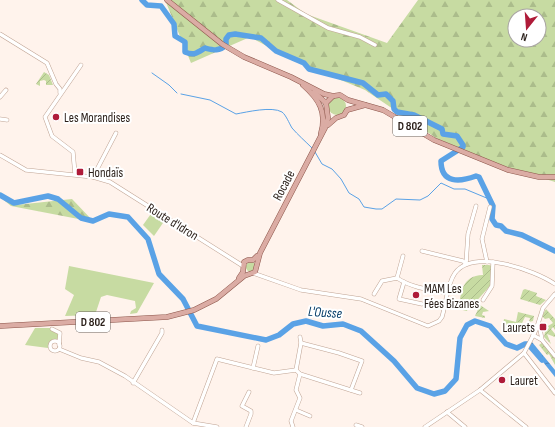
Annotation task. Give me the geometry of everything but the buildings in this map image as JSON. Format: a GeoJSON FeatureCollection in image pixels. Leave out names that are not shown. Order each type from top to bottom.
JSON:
{"type":"FeatureCollection","features":[{"type":"Feature","properties":{"kind":"main road"},"geometry":{"type":"LineString","coordinates":[[167,0],[228,48],[244,57],[324,94],[333,96],[340,95],[346,99],[347,110]]}},
{"type":"Feature","properties":{"kind":"main road"},"geometry":{"type":"LineString","coordinates":[[283,74],[318,95],[326,103],[328,113],[325,128]]}},
{"type":"Feature","properties":{"kind":"main road"},"geometry":{"type":"LineString","coordinates":[[303,85],[314,94],[322,108],[323,123],[318,142]]}},
{"type":"Feature","properties":{"kind":"main road"},"geometry":{"type":"LineString","coordinates":[[326,103],[333,96]]}},
{"type":"Feature","properties":{"kind":"main road","name":"D 802"},"geometry":{"type":"LineString","coordinates":[[346,99],[384,110],[434,140],[463,153],[518,173],[539,177],[555,177]]}},
{"type":"Feature","properties":{"kind":"main road"},"geometry":{"type":"LineString","coordinates":[[325,128],[336,118],[341,117],[347,110],[367,104]]}},
{"type":"Feature","properties":{"kind":"main road"},"geometry":{"type":"LineString","coordinates":[[328,113],[336,118]]}},
{"type":"Feature","properties":{"kind":"main road","name":"Rocade"},"geometry":{"type":"LineString","coordinates":[[251,273],[325,128]]}},
{"type":"Feature","properties":{"kind":"main road"},"geometry":{"type":"LineString","coordinates":[[251,273],[243,268],[246,261],[256,263]]}},
{"type":"Feature","properties":{"kind":"main road","name":"D 802"},"geometry":{"type":"LineString","coordinates":[[234,284],[243,268]]}},
{"type":"Feature","properties":{"kind":"main road","name":"D 802"},"geometry":{"type":"LineString","coordinates":[[0,326],[158,319],[194,310],[216,299],[234,284],[251,273]]}},
{"type":"Feature","properties":{"kind":"street"},"geometry":{"type":"LineString","coordinates":[[279,1],[328,28],[360,37],[375,45]]}},
{"type":"Feature","properties":{"kind":"street"},"geometry":{"type":"LineString","coordinates":[[0,34],[47,63],[56,84],[60,88],[60,94]]}},
{"type":"Feature","properties":{"kind":"street"},"geometry":{"type":"LineString","coordinates":[[75,174],[73,152],[52,136],[45,117],[81,65]]}},
{"type":"Feature","properties":{"kind":"street"},"geometry":{"type":"LineString","coordinates":[[0,97],[6,90]]}},
{"type":"Feature","properties":{"kind":"street"},"geometry":{"type":"LineString","coordinates":[[0,119],[7,120]]}},
{"type":"Feature","properties":{"kind":"street"},"geometry":{"type":"LineString","coordinates":[[92,176],[116,133]]}},
{"type":"Feature","properties":{"kind":"street","name":"Route d'Idron"},"geometry":{"type":"LineString","coordinates":[[0,155],[26,170],[92,176],[110,182],[236,260],[243,268]]}},
{"type":"Feature","properties":{"kind":"street"},"geometry":{"type":"LineString","coordinates":[[466,264],[468,234],[476,206]]}},
{"type":"Feature","properties":{"kind":"street"},"geometry":{"type":"LineString","coordinates":[[487,262],[482,239],[490,207]]}},
{"type":"Feature","properties":{"kind":"street"},"geometry":{"type":"LineString","coordinates":[[422,251],[463,261],[466,264]]}},
{"type":"Feature","properties":{"kind":"street"},"geometry":{"type":"LineString","coordinates":[[397,278],[403,256]]}},
{"type":"Feature","properties":{"kind":"street","name":"Route d'Idron"},"geometry":{"type":"LineString","coordinates":[[236,260],[246,261]]}},
{"type":"Feature","properties":{"kind":"street"},"geometry":{"type":"LineString","coordinates":[[483,300],[492,286],[493,262]]}},
{"type":"Feature","properties":{"kind":"street"},"geometry":{"type":"LineString","coordinates":[[251,273],[301,290],[361,299],[428,326],[439,321],[442,317],[454,274],[466,264],[493,262],[508,264],[555,284]]}},
{"type":"Feature","properties":{"kind":"street"},"geometry":{"type":"LineString","coordinates":[[256,263],[263,276]]}},
{"type":"Feature","properties":{"kind":"street"},"geometry":{"type":"LineString","coordinates":[[374,294],[382,281],[397,278],[404,282],[448,293]]}},
{"type":"Feature","properties":{"kind":"street"},"geometry":{"type":"LineString","coordinates":[[404,282],[399,300],[422,304]]}},
{"type":"Feature","properties":{"kind":"street"},"geometry":{"type":"LineString","coordinates":[[424,427],[480,390],[524,353],[537,326],[543,308],[555,294]]}},
{"type":"Feature","properties":{"kind":"street"},"geometry":{"type":"LineString","coordinates":[[537,326],[540,329],[542,340]]}},
{"type":"Feature","properties":{"kind":"street"},"geometry":{"type":"LineString","coordinates":[[52,329],[60,333],[59,347],[81,358],[99,362],[193,423],[217,427]]}},
{"type":"Feature","properties":{"kind":"street"},"geometry":{"type":"LineString","coordinates":[[133,383],[162,333],[162,330]]}},
{"type":"Feature","properties":{"kind":"street"},"geometry":{"type":"LineString","coordinates":[[533,335],[542,340],[555,356]]}},
{"type":"Feature","properties":{"kind":"street"},"geometry":{"type":"LineString","coordinates":[[296,370],[301,343],[300,337]]}},
{"type":"Feature","properties":{"kind":"street"},"geometry":{"type":"LineString","coordinates":[[301,343],[362,361],[351,390]]}},
{"type":"Feature","properties":{"kind":"street"},"geometry":{"type":"LineString","coordinates":[[253,368],[258,346]]}},
{"type":"Feature","properties":{"kind":"street"},"geometry":{"type":"LineString","coordinates":[[524,353],[555,393]]}},
{"type":"Feature","properties":{"kind":"street"},"geometry":{"type":"LineString","coordinates":[[193,423],[217,359],[274,373],[296,370]]}},
{"type":"Feature","properties":{"kind":"street"},"geometry":{"type":"LineString","coordinates":[[296,370],[300,374],[360,393]]}},
{"type":"Feature","properties":{"kind":"street"},"geometry":{"type":"LineString","coordinates":[[293,427],[291,421],[300,398],[296,390],[300,374]]}},
{"type":"Feature","properties":{"kind":"street"},"geometry":{"type":"LineString","coordinates":[[480,390],[526,427]]}},
{"type":"Feature","properties":{"kind":"street"},"geometry":{"type":"LineString","coordinates":[[246,427],[251,411],[242,406],[249,392]]}},
{"type":"Feature","properties":{"kind":"street"},"geometry":{"type":"LineString","coordinates":[[296,410],[310,416]]}},
{"type":"Feature","properties":{"kind":"street"},"geometry":{"type":"LineString","coordinates":[[447,412],[465,427]]}},
{"type":"Feature","properties":{"kind":"street"},"geometry":{"type":"LineString","coordinates":[[356,425],[362,427]]}},
{"type":"Feature","properties":{"kind":"green space"},"geometry":{"type":"Polygon","coordinates":[[[165,0],[287,0],[306,14],[387,43],[418,0],[555,0],[555,182],[498,164],[436,138],[365,90],[297,62],[250,37],[191,63],[165,0]]]}},
{"type":"Feature","properties":{"kind":"green space"},"geometry":{"type":"Polygon","coordinates":[[[44,72],[49,75],[53,85],[46,85],[46,81],[44,80],[40,81],[40,86],[36,84],[44,72]]]}},
{"type":"Feature","properties":{"kind":"green space"},"geometry":{"type":"Polygon","coordinates":[[[333,97],[341,97],[346,102],[344,113],[341,115],[333,115],[328,110],[328,102],[333,97]]]}},
{"type":"Feature","properties":{"kind":"green space"},"geometry":{"type":"Polygon","coordinates":[[[0,192],[16,205],[72,199],[94,222],[11,206],[0,197],[0,192]]]}},
{"type":"Feature","properties":{"kind":"green space"},"geometry":{"type":"Polygon","coordinates":[[[153,211],[165,220],[154,236],[143,225],[153,211]]]}},
{"type":"Feature","properties":{"kind":"green space"},"geometry":{"type":"Polygon","coordinates":[[[249,262],[253,262],[255,263],[255,271],[249,272],[246,269],[246,265],[249,262]]]}},
{"type":"Feature","properties":{"kind":"green space"},"geometry":{"type":"Polygon","coordinates":[[[482,265],[492,266],[490,286],[472,306],[466,304],[465,307],[468,308],[467,311],[458,309],[462,291],[466,282],[470,278],[483,275],[482,265]]]}},
{"type":"Feature","properties":{"kind":"green space"},"geometry":{"type":"Polygon","coordinates":[[[69,266],[154,283],[137,313],[130,314],[131,311],[136,308],[135,301],[107,295],[101,297],[95,315],[65,316],[74,295],[65,289],[69,266]]]}},
{"type":"Feature","properties":{"kind":"green space"},"geometry":{"type":"Polygon","coordinates":[[[525,289],[537,293],[536,296],[546,300],[540,305],[520,299],[523,290],[525,289]]]}},
{"type":"Feature","properties":{"kind":"green space"},"geometry":{"type":"Polygon","coordinates":[[[480,305],[489,311],[483,312],[482,315],[485,316],[485,318],[475,316],[480,305]]]}},
{"type":"Feature","properties":{"kind":"green space"},"geometry":{"type":"Polygon","coordinates":[[[546,309],[555,319],[555,330],[553,327],[551,329],[555,334],[555,337],[547,334],[551,344],[544,337],[545,332],[549,328],[548,326],[553,323],[549,318],[545,319],[542,316],[546,309]]]}},
{"type":"Feature","properties":{"kind":"green space"},"geometry":{"type":"Polygon","coordinates":[[[518,312],[534,316],[533,321],[529,322],[530,318],[525,317],[522,323],[516,322],[518,312]]]}},
{"type":"Feature","properties":{"kind":"green space"},"geometry":{"type":"Polygon","coordinates":[[[504,319],[533,326],[531,330],[528,331],[502,332],[504,319]]]}},
{"type":"Feature","properties":{"kind":"green space"},"geometry":{"type":"Polygon","coordinates":[[[35,328],[52,328],[60,336],[58,341],[53,340],[49,342],[48,348],[25,345],[35,328]]]}},
{"type":"Feature","properties":{"kind":"green space"},"geometry":{"type":"Polygon","coordinates":[[[543,342],[555,358],[555,365],[549,354],[547,355],[539,345],[543,342]]]}},
{"type":"Feature","properties":{"kind":"water"},"geometry":{"type":"Polygon","coordinates":[[[532,342],[555,370],[555,377],[535,352],[528,348],[532,342]]]}},
{"type":"Feature","properties":{"kind":"waterway"},"geometry":{"type":"LineString","coordinates":[[142,0],[147,5],[161,6],[174,24],[175,36],[185,42],[185,52],[193,54],[198,53],[205,48],[213,50],[221,49],[226,45],[226,39],[229,35],[235,34],[261,38],[276,51],[304,63],[309,69],[363,83],[378,95],[386,94],[393,101],[394,109],[397,112],[414,115],[442,129],[443,134],[457,136],[463,147],[441,161],[444,174],[452,179],[458,180],[476,176],[479,177],[493,206],[492,219],[496,225],[501,226],[506,231],[522,235],[555,251]]}},
{"type":"Feature","properties":{"kind":"waterway"},"geometry":{"type":"LineString","coordinates":[[152,73],[169,85],[177,93]]}},
{"type":"Feature","properties":{"kind":"waterway"},"geometry":{"type":"LineString","coordinates":[[181,94],[210,100],[236,114],[266,109],[278,110],[282,112],[299,136],[312,148]]}},
{"type":"Feature","properties":{"kind":"waterway"},"geometry":{"type":"LineString","coordinates":[[315,152],[322,164],[332,169],[341,179],[349,193],[359,199],[364,207],[382,209],[396,199],[420,200],[428,196],[441,183],[454,189],[465,189],[489,199]]}},
{"type":"Feature","properties":{"kind":"waterway","name":"L'Ousse"},"geometry":{"type":"LineString","coordinates":[[0,195],[14,203],[48,196],[58,199],[81,218],[93,221],[109,214],[128,217],[148,239],[159,274],[183,299],[197,326],[266,340],[279,335],[293,324],[306,321],[323,326],[343,324],[361,331],[394,361],[417,388],[434,394],[445,391],[456,379],[460,338],[467,325],[475,321],[490,326],[506,344],[517,348],[528,344],[542,360]]}},
{"type":"Feature","properties":{"kind":"place","name":"Les Morandises"},"geometry":{"type":"Point","coordinates":[56,117]}},
{"type":"Feature","properties":{"kind":"place","name":"Hondaïs"},"geometry":{"type":"Point","coordinates":[80,172]}},
{"type":"Feature","properties":{"kind":"place","name":"MAM Les Fées Bizanes"},"geometry":{"type":"Point","coordinates":[416,295]}},
{"type":"Feature","properties":{"kind":"place","name":"Laurets"},"geometry":{"type":"Point","coordinates":[543,327]}},
{"type":"Feature","properties":{"kind":"place","name":"Lauret"},"geometry":{"type":"Point","coordinates":[502,380]}}]}
